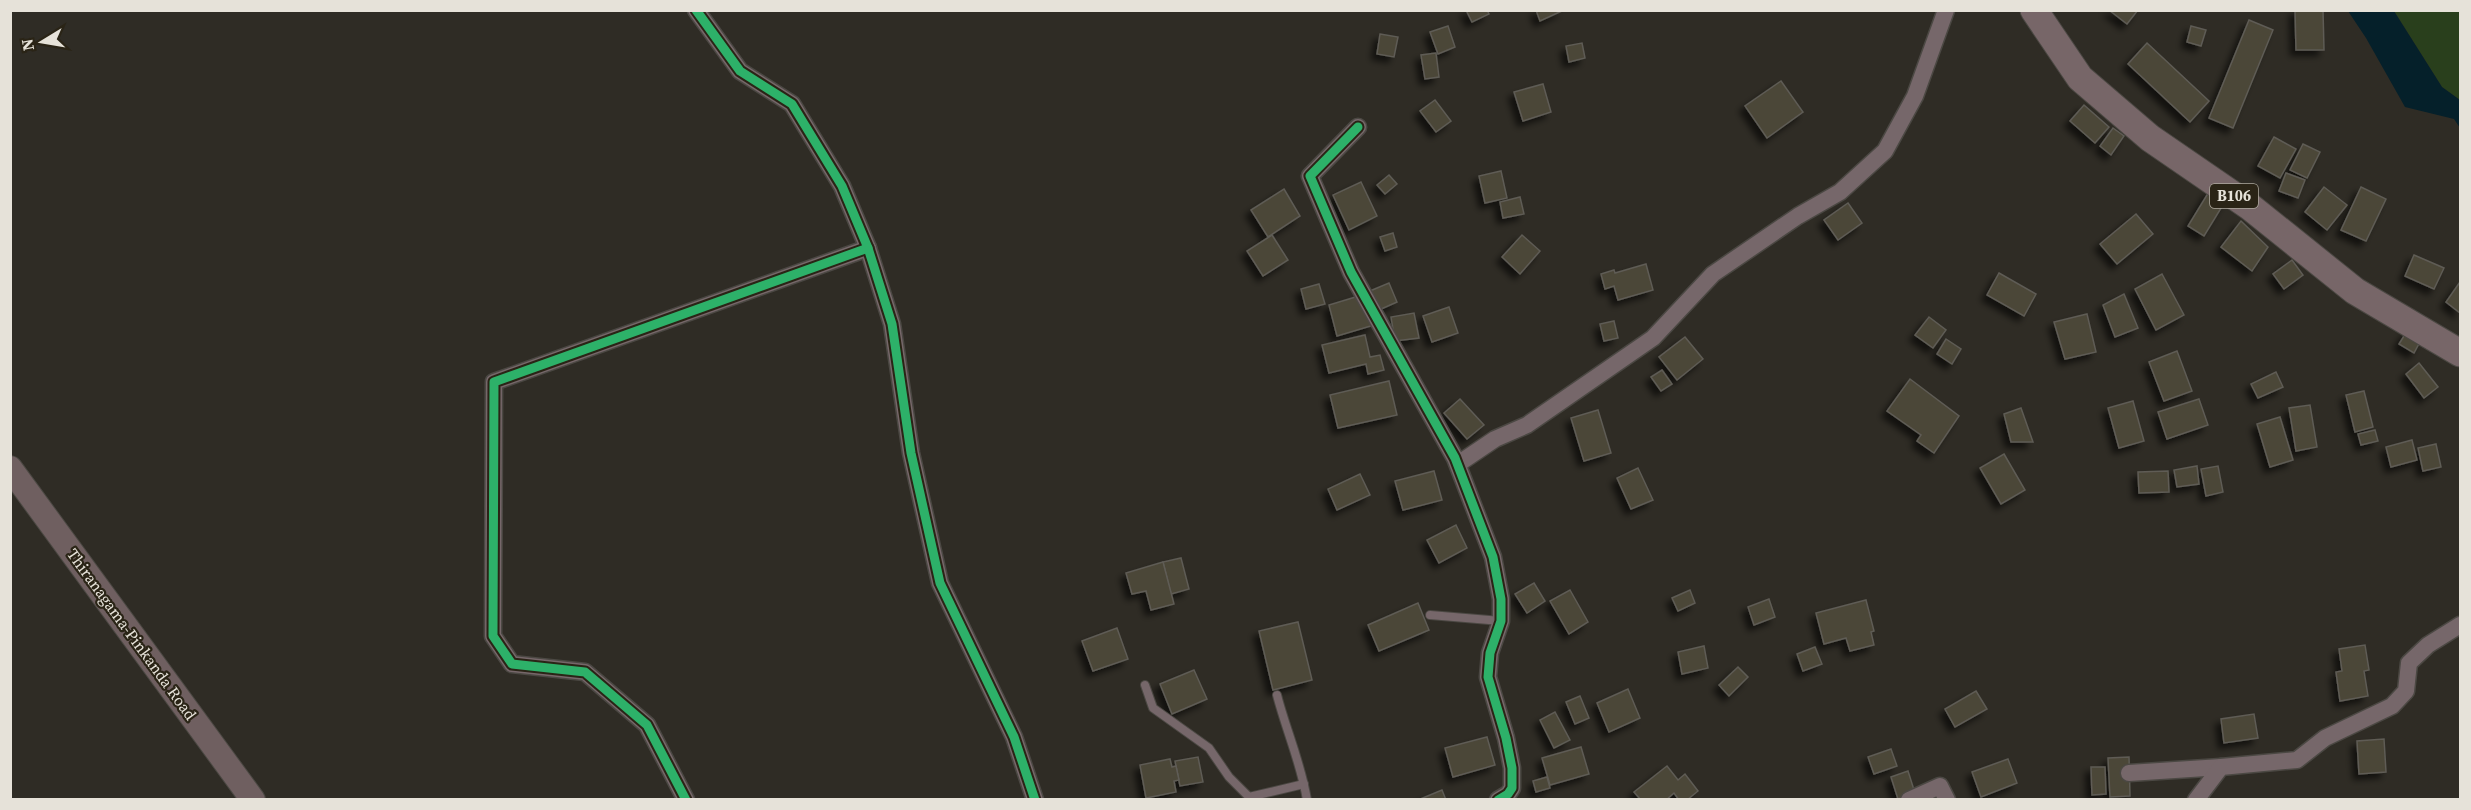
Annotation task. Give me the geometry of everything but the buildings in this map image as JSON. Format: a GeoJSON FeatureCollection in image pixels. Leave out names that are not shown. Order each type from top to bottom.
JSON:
{"type":"FeatureCollection","features":[{"type":"Feature","properties":{"kind":"main road","name":"B106"},"geometry":{"type":"LineString","coordinates":[[2034,10],[2080,78],[2150,138],[2249,206],[2355,291],[2460,353]]}},
{"type":"Feature","properties":{"kind":"street"},"geometry":{"type":"LineString","coordinates":[[696,10],[740,71],[792,104],[842,186],[868,248],[892,324],[911,453],[940,583],[1014,737],[1035,800]]}},
{"type":"Feature","properties":{"kind":"street"},"geometry":{"type":"LineString","coordinates":[[1458,464],[1495,439],[1527,425],[1653,338],[1713,274],[1798,216],[1840,192],[1885,151],[1916,96],[1946,10]]}},
{"type":"Feature","properties":{"kind":"street"},"geometry":{"type":"LineString","coordinates":[[1358,127],[1310,176],[1351,272],[1442,431],[1458,464],[1493,557],[1501,598],[1501,621],[1490,653],[1488,677],[1506,738],[1512,768],[1512,788],[1508,794],[1498,800]]}},
{"type":"Feature","properties":{"kind":"street"},"geometry":{"type":"LineString","coordinates":[[686,800],[647,725],[585,672],[512,664],[492,636],[494,382],[868,248]]}},
{"type":"Feature","properties":{"kind":"street","name":"Thiranagama-Pinkanda Road"},"geometry":{"type":"LineString","coordinates":[[10,468],[253,800]]}},
{"type":"Feature","properties":{"kind":"street"},"geometry":{"type":"LineString","coordinates":[[2129,773],[2297,760],[2325,738],[2392,706],[2406,692],[2409,663],[2428,645],[2460,625]]}},
{"type":"Feature","properties":{"kind":"street"},"geometry":{"type":"LineString","coordinates":[[2196,800],[2221,767]]}},
{"type":"Feature","properties":{"kind":"street"},"geometry":{"type":"LineString","coordinates":[[1909,800],[1940,786],[1947,800]]}},
{"type":"Feature","properties":{"kind":"lane"},"geometry":{"type":"LineString","coordinates":[[1430,615],[1501,621]]}},
{"type":"Feature","properties":{"kind":"lane"},"geometry":{"type":"LineString","coordinates":[[1145,685],[1153,708],[1209,748],[1229,777],[1249,797],[1304,784]]}},
{"type":"Feature","properties":{"kind":"lane"},"geometry":{"type":"LineString","coordinates":[[1277,695],[1307,800]]}},
{"type":"Feature","properties":{"kind":"green space"},"geometry":{"type":"Polygon","coordinates":[[[2394,11],[2460,11],[2460,100],[2442,87],[2394,11]]]}},
{"type":"Feature","properties":{"kind":"water"},"geometry":{"type":"Polygon","coordinates":[[[2348,11],[2394,11],[2442,87],[2460,100],[2460,128],[2454,119],[2405,107],[2348,11]]]}},
{"type":"Feature","properties":{"kind":"cycle path"},"geometry":{"type":"LineString","coordinates":[[696,10],[740,71],[792,104],[842,186],[868,248],[892,324],[911,453],[940,583],[1014,737],[1035,800]]}},
{"type":"Feature","properties":{"kind":"cycle path"},"geometry":{"type":"LineString","coordinates":[[1358,127],[1310,176],[1351,272],[1455,458],[1493,557],[1501,599],[1501,621],[1490,653],[1488,677],[1506,738],[1512,768],[1512,788],[1508,794],[1498,800]]}},
{"type":"Feature","properties":{"kind":"cycle path"},"geometry":{"type":"LineString","coordinates":[[686,800],[647,725],[585,672],[512,664],[493,636],[494,382],[868,248]]}}]}
